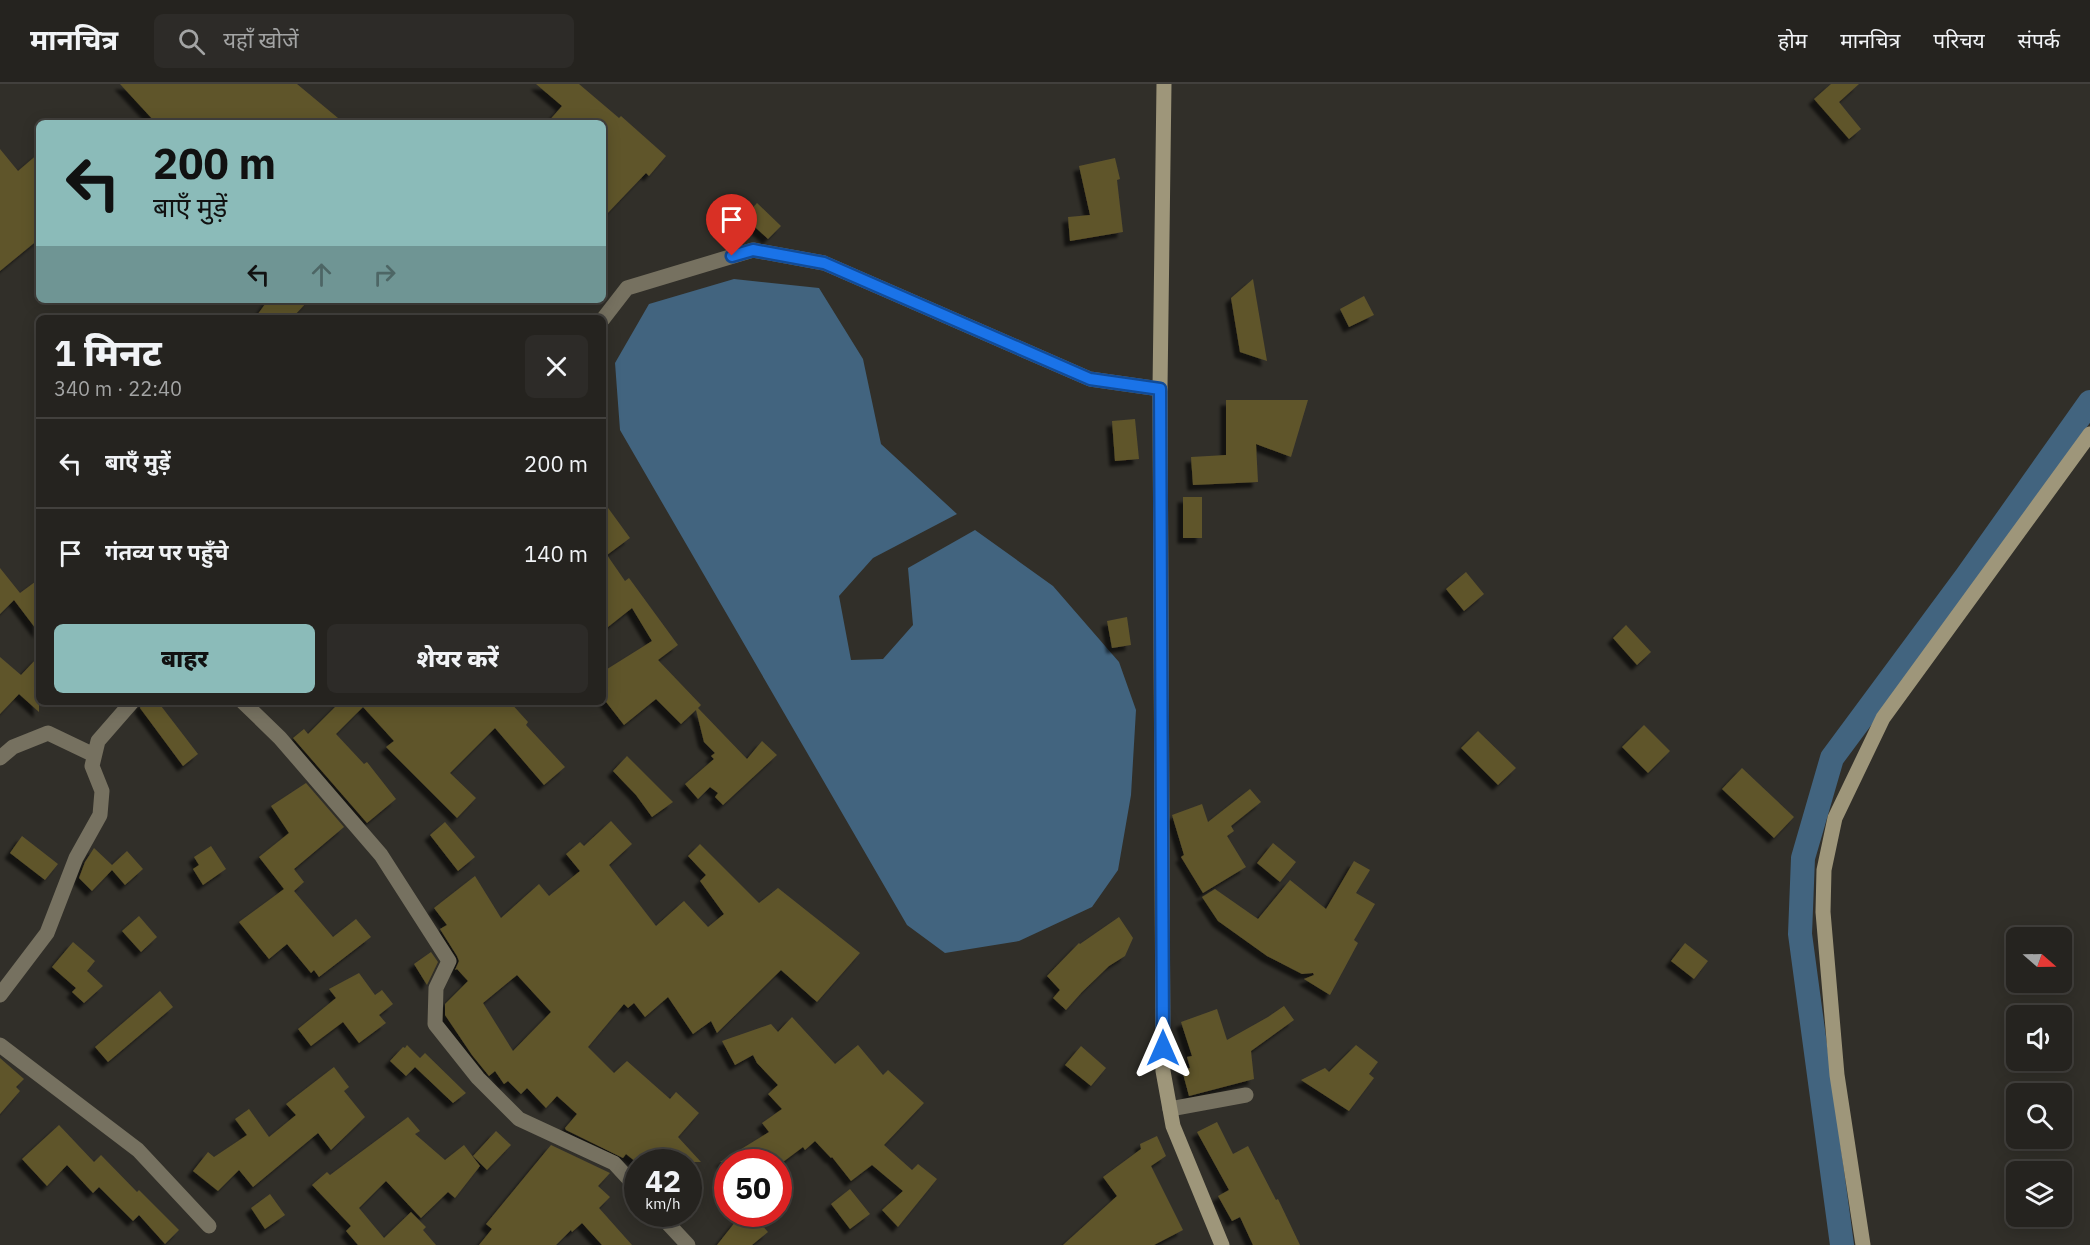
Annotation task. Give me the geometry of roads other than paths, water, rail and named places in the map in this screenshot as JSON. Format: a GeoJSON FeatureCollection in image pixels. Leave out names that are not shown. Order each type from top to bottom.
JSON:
{"type":"FeatureCollection","features":[{"type":"Feature","properties":{"kind":"main road"},"geometry":{"type":"LineString","coordinates":[[1164,84],[1160,389],[1163,1071],[1173,1126],[1222,1245]]}},
{"type":"Feature","properties":{"kind":"main road"},"geometry":{"type":"LineString","coordinates":[[1863,1245],[1837,1075],[1823,912],[1824,870],[1835,818],[1883,718],[2090,434]]}},
{"type":"Feature","properties":{"kind":"street"},"geometry":{"type":"LineString","coordinates":[[606,315],[627,288],[753,250],[824,263],[1090,379],[1160,389]]}},
{"type":"Feature","properties":{"kind":"street"},"geometry":{"type":"LineString","coordinates":[[0,995],[47,933],[76,858],[100,815],[102,791],[92,766],[94,755],[98,741],[129,705]]}},
{"type":"Feature","properties":{"kind":"street"},"geometry":{"type":"LineString","coordinates":[[246,705],[280,738],[381,855],[449,962],[436,988],[435,1024],[478,1078],[519,1119],[614,1163],[624,1174]]}},
{"type":"Feature","properties":{"kind":"street"},"geometry":{"type":"LineString","coordinates":[[0,758],[13,747],[48,733],[94,755]]}},
{"type":"Feature","properties":{"kind":"street"},"geometry":{"type":"LineString","coordinates":[[0,1045],[138,1150],[209,1226]]}},
{"type":"Feature","properties":{"kind":"street"},"geometry":{"type":"LineString","coordinates":[[1170,1109],[1246,1095]]}},
{"type":"Feature","properties":{"kind":"street"},"geometry":{"type":"LineString","coordinates":[[671,1227],[688,1245]]}},
{"type":"Feature","properties":{"kind":"water"},"geometry":{"type":"Polygon","coordinates":[[[734,279],[819,288],[863,359],[881,444],[957,514],[873,558],[839,596],[851,660],[883,659],[913,625],[908,568],[975,530],[1053,586],[1119,662],[1136,710],[1131,795],[1118,870],[1092,907],[1019,941],[945,953],[907,925],[620,430],[615,363],[649,304],[734,279]]]}},
{"type":"Feature","properties":{"kind":"waterway"},"geometry":{"type":"LineString","coordinates":[[1842,1245],[1800,934],[1803,858],[1832,758],[1966,577],[2090,402]]}}]}
